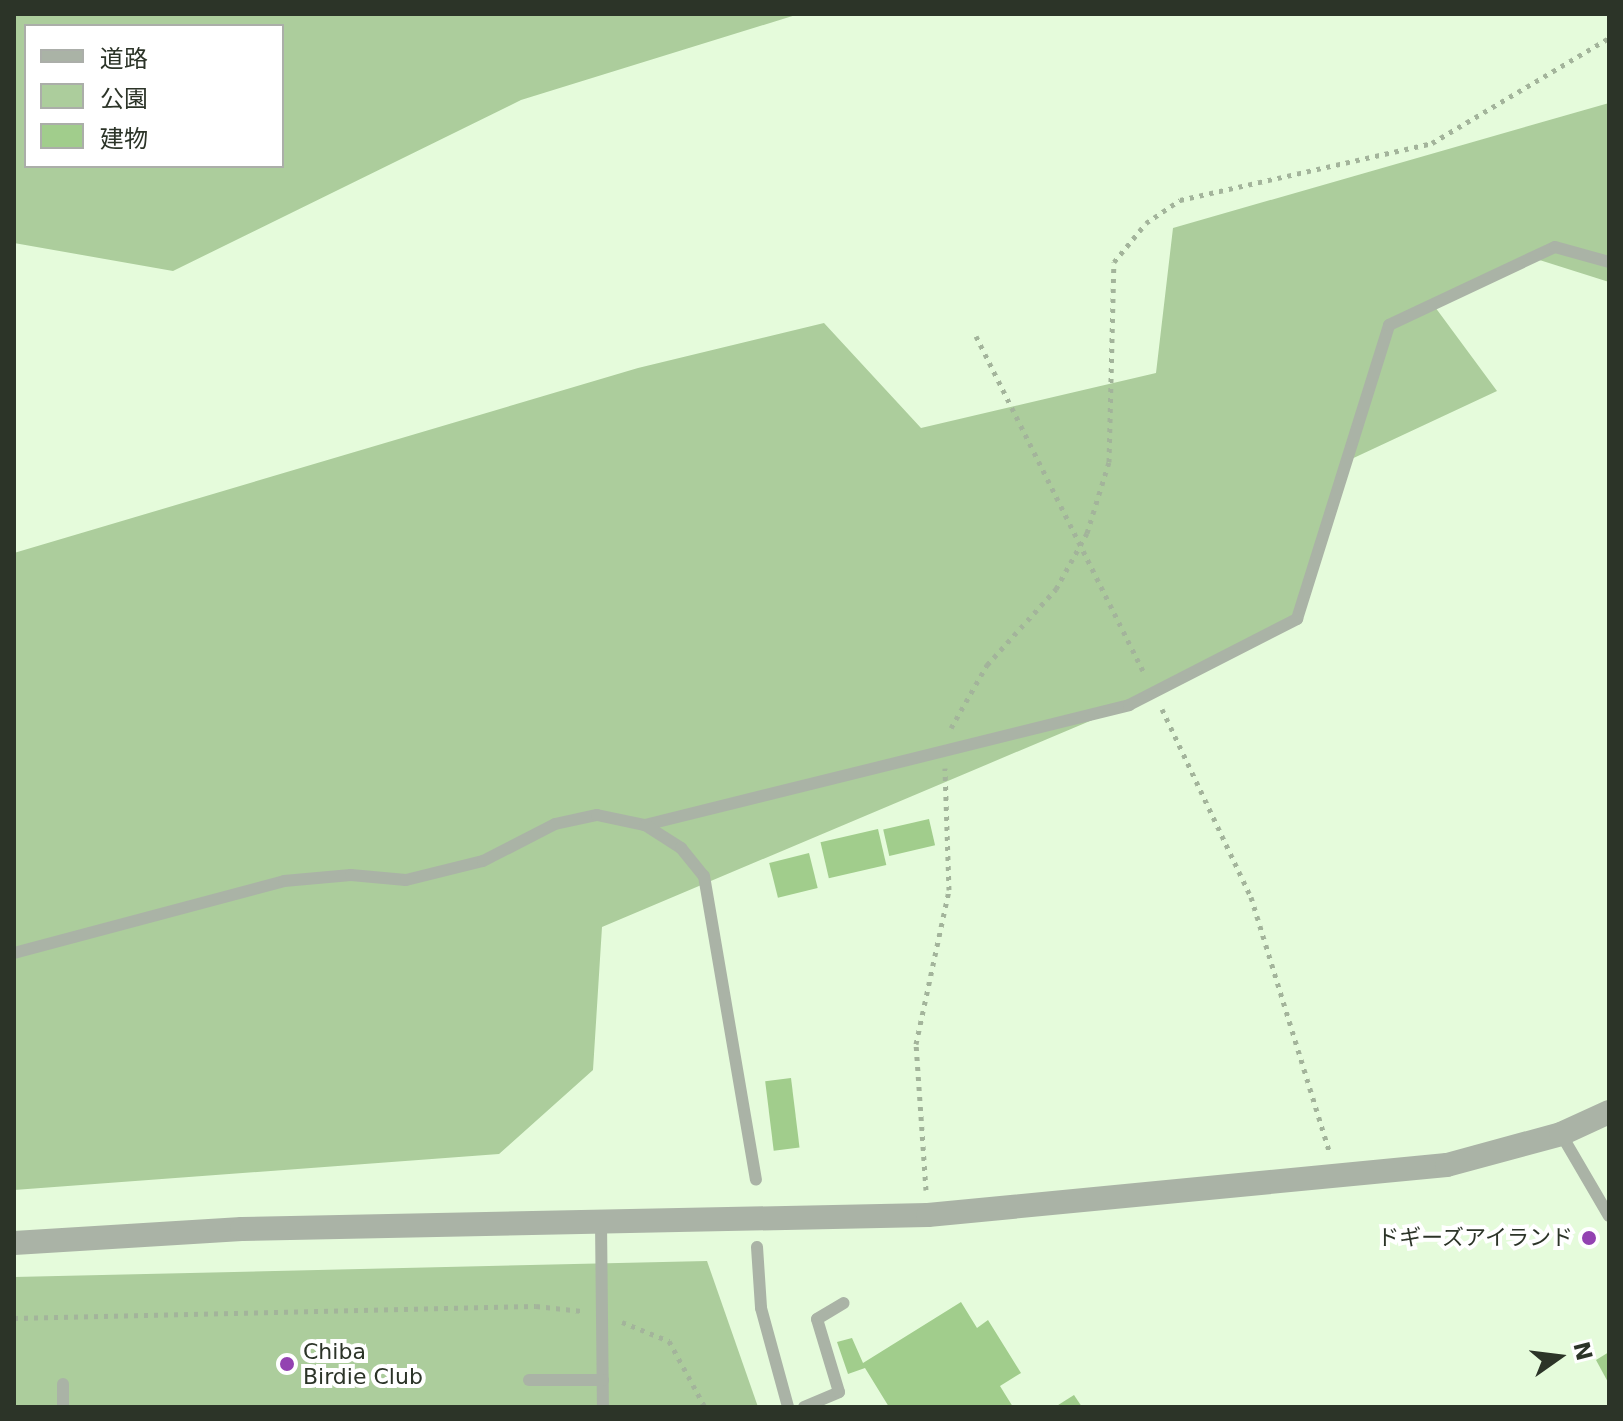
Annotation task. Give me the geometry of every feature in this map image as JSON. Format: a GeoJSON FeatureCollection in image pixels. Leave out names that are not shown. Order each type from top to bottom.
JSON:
{"type":"FeatureCollection","features":[{"type":"Feature","properties":{"kind":"street"},"geometry":{"type":"LineString","coordinates":[[14,1243],[242,1229],[928,1215],[1338,1180],[1447,1165],[1561,1134],[1609,1112]]}},
{"type":"Feature","properties":{"kind":"lane"},"geometry":{"type":"LineString","coordinates":[[645,825],[1129,705],[1297,619],[1389,325],[1555,247],[1609,262]]}},
{"type":"Feature","properties":{"kind":"lane"},"geometry":{"type":"LineString","coordinates":[[14,953],[284,881],[406,880],[483,861],[555,824],[597,815],[645,825],[681,848],[704,876],[756,1180]]}},
{"type":"Feature","properties":{"kind":"lane"},"geometry":{"type":"LineString","coordinates":[[1561,1134],[1609,1216]]}},
{"type":"Feature","properties":{"kind":"lane"},"geometry":{"type":"LineString","coordinates":[[601,1222],[603,1407]]}},
{"type":"Feature","properties":{"kind":"lane"},"geometry":{"type":"LineString","coordinates":[[757,1247],[761,1308],[788,1407]]}},
{"type":"Feature","properties":{"kind":"lane"},"geometry":{"type":"LineString","coordinates":[[804,1407],[839,1392],[817,1319],[844,1303]]}},
{"type":"Feature","properties":{"kind":"lane"},"geometry":{"type":"LineString","coordinates":[[529,1380],[603,1380]]}},
{"type":"Feature","properties":{"kind":"lane"},"geometry":{"type":"LineString","coordinates":[[63,1384],[63,1407]]}},
{"type":"Feature","properties":{"kind":"path"},"geometry":{"type":"LineString","coordinates":[[944,744],[987,665],[1056,589],[1087,533],[1109,462],[1114,262],[1146,223],[1180,200],[1432,143],[1609,38]]}},
{"type":"Feature","properties":{"kind":"path"},"geometry":{"type":"LineString","coordinates":[[976,336],[1150,684]]}},
{"type":"Feature","properties":{"kind":"path"},"geometry":{"type":"LineString","coordinates":[[1156,698],[1251,897],[1338,1180]]}},
{"type":"Feature","properties":{"kind":"path"},"geometry":{"type":"LineString","coordinates":[[928,1215],[916,1044],[949,890],[945,759]]}},
{"type":"Feature","properties":{"kind":"path"},"geometry":{"type":"LineString","coordinates":[[14,1318],[572,1307],[602,1320],[654,1330],[669,1341],[705,1407]]}},
{"type":"Feature","properties":{"kind":"green space"},"geometry":{"type":"Polygon","coordinates":[[[14,14],[799,14],[521,100],[173,271],[14,243],[14,14]]]}},
{"type":"Feature","properties":{"kind":"green space"},"geometry":{"type":"Polygon","coordinates":[[[1609,103],[1609,282],[1530,257],[1435,307],[1497,391],[1345,462],[1297,619],[1187,680],[602,927],[593,1070],[499,1154],[14,1190],[14,553],[638,368],[824,323],[921,428],[1156,373],[1173,228],[1609,103]]]}},
{"type":"Feature","properties":{"kind":"green space","name":"Chiba Birdie Club"},"geometry":{"type":"Polygon","coordinates":[[[707,1261],[758,1407],[14,1407],[14,1277],[707,1261]]]}},
{"type":"Feature","properties":{"kind":"building"},"geometry":{"type":"Polygon","coordinates":[[[929,819],[935,845],[889,856],[883,830],[929,819]]]}},
{"type":"Feature","properties":{"kind":"building"},"geometry":{"type":"Polygon","coordinates":[[[878,829],[886,865],[829,878],[821,842],[878,829]]]}},
{"type":"Feature","properties":{"kind":"building"},"geometry":{"type":"Polygon","coordinates":[[[809,853],[818,888],[778,898],[769,863],[809,853]]]}},
{"type":"Feature","properties":{"kind":"building"},"geometry":{"type":"Polygon","coordinates":[[[791,1078],[800,1147],[774,1151],[765,1081],[791,1078]]]}},
{"type":"Feature","properties":{"kind":"building"},"geometry":{"type":"Polygon","coordinates":[[[961,1302],[977,1328],[988,1320],[1021,1373],[1000,1386],[1013,1407],[889,1407],[865,1368],[848,1374],[837,1342],[852,1338],[863,1363],[961,1302]]]}},
{"type":"Feature","properties":{"kind":"building"},"geometry":{"type":"Polygon","coordinates":[[[1609,1352],[1609,1384],[1596,1360],[1609,1352]]]}},
{"type":"Feature","properties":{"kind":"building"},"geometry":{"type":"Polygon","coordinates":[[[1074,1395],[1082,1407],[1055,1407],[1074,1395]]]}},
{"type":"Feature","properties":{"kind":"place","name":"ドギーズアイランド"},"geometry":{"type":"Point","coordinates":[1589,1238]}},
{"type":"Feature","properties":{"kind":"place","name":"Chiba Birdie Club"},"geometry":{"type":"Point","coordinates":[287,1364]}}]}
